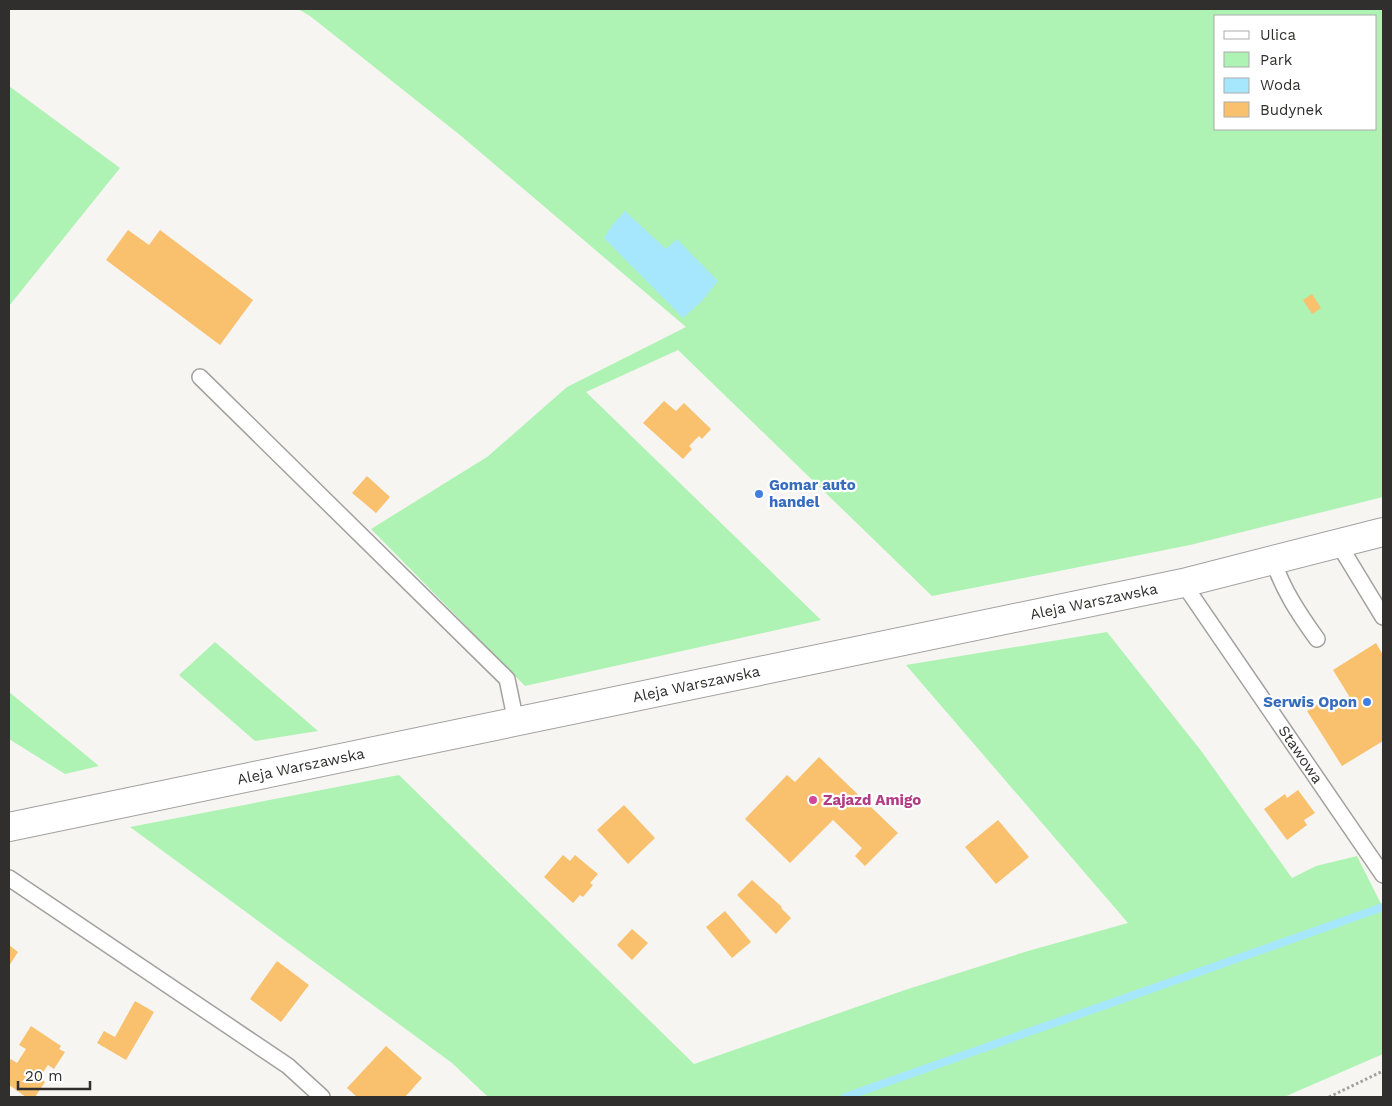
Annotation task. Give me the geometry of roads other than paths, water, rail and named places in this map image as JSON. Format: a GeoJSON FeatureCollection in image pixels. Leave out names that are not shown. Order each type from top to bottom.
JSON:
{"type":"FeatureCollection","features":[{"type":"Feature","properties":{"kind":"street","name":"Aleja Warszawska"},"geometry":{"type":"LineString","coordinates":[[9,827],[1183,583],[1383,532]]}},
{"type":"Feature","properties":{"kind":"lane"},"geometry":{"type":"LineString","coordinates":[[200,377],[506,679],[516,722]]}},
{"type":"Feature","properties":{"kind":"lane"},"geometry":{"type":"LineString","coordinates":[[1338,543],[1383,617]]}},
{"type":"Feature","properties":{"kind":"lane"},"geometry":{"type":"LineString","coordinates":[[1273,560],[1294,609],[1317,640]]}},
{"type":"Feature","properties":{"kind":"lane","name":"Stawowa"},"geometry":{"type":"LineString","coordinates":[[1183,583],[1383,875]]}},
{"type":"Feature","properties":{"kind":"lane"},"geometry":{"type":"LineString","coordinates":[[9,878],[281,1061],[322,1097]]}},
{"type":"Feature","properties":{"kind":"water"},"geometry":{"type":"Polygon","coordinates":[[[625,211],[666,249],[677,239],[718,281],[701,302],[683,318],[604,238],[625,211]]]}},
{"type":"Feature","properties":{"kind":"waterway"},"geometry":{"type":"LineString","coordinates":[[845,1097],[1383,907]]}},
{"type":"Feature","properties":{"kind":"place","name":"Gomar auto handel"},"geometry":{"type":"Point","coordinates":[759,494]}},
{"type":"Feature","properties":{"kind":"place","name":"Serwis Opon"},"geometry":{"type":"Point","coordinates":[1367,702]}},
{"type":"Feature","properties":{"kind":"place","name":"Zajazd Amigo"},"geometry":{"type":"Point","coordinates":[813,800]}}]}
